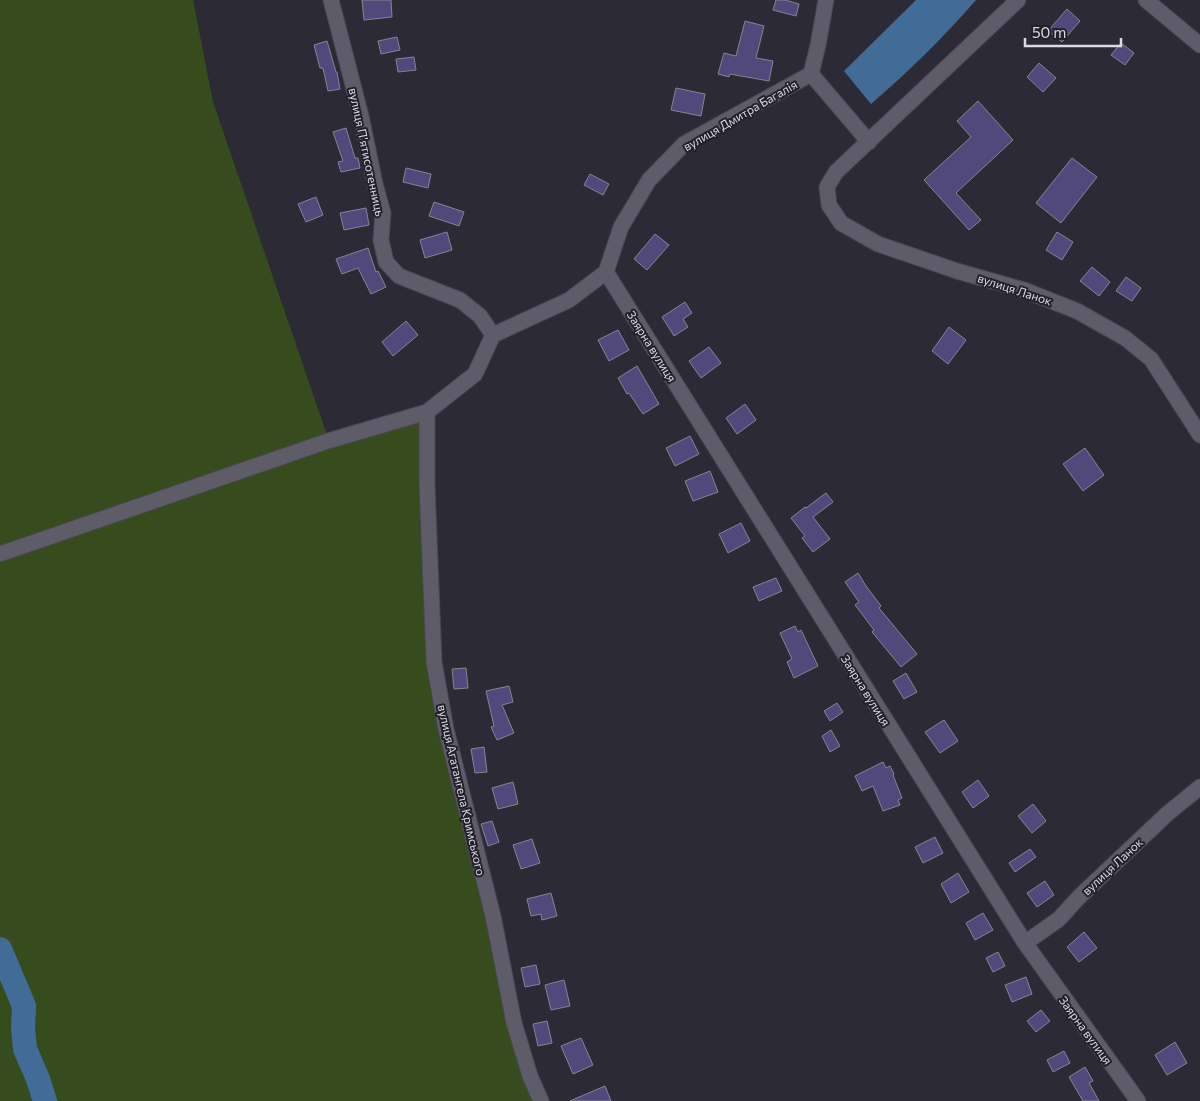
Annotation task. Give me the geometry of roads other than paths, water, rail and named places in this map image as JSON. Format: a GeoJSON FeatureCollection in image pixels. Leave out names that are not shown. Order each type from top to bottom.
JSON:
{"type":"FeatureCollection","features":[{"type":"Feature","properties":{"kind":"street","name":"вулиця Пʼятисотенниць"},"geometry":{"type":"LineString","coordinates":[[332,0],[383,213],[381,240],[386,262],[399,276],[460,300],[480,316],[493,335]]}},
{"type":"Feature","properties":{"kind":"street","name":"вулиця Дмитра Багалія"},"geometry":{"type":"LineString","coordinates":[[606,272],[621,227],[649,180],[684,144],[811,74],[826,0]]}},
{"type":"Feature","properties":{"kind":"street"},"geometry":{"type":"LineString","coordinates":[[811,74],[870,142],[1018,0]]}},
{"type":"Feature","properties":{"kind":"street"},"geometry":{"type":"LineString","coordinates":[[1146,0],[1200,45]]}},
{"type":"Feature","properties":{"kind":"street","name":"вулиця Ланок"},"geometry":{"type":"LineString","coordinates":[[870,142],[836,172],[827,188],[829,206],[841,224],[878,244],[957,271],[1024,290],[1077,311],[1125,338],[1151,359],[1200,435]]}},
{"type":"Feature","properties":{"kind":"street"},"geometry":{"type":"LineString","coordinates":[[0,554],[322,443],[428,412],[475,374],[493,335],[569,300],[606,272]]}},
{"type":"Feature","properties":{"kind":"street","name":"Заярна вулиця"},"geometry":{"type":"LineString","coordinates":[[606,272],[1024,943],[1138,1101]]}},
{"type":"Feature","properties":{"kind":"street","name":"вулиця Агатангела Кримського"},"geometry":{"type":"LineString","coordinates":[[428,412],[427,486],[434,662],[446,729],[493,916],[514,1023],[530,1076],[541,1101]]}},
{"type":"Feature","properties":{"kind":"street","name":"вулиця Ланок"},"geometry":{"type":"LineString","coordinates":[[1024,943],[1059,920],[1079,897],[1167,814],[1200,787]]}},
{"type":"Feature","properties":{"kind":"water"},"geometry":{"type":"Polygon","coordinates":[[[916,0],[976,0],[925,54],[871,104],[844,71],[916,0]]]}},
{"type":"Feature","properties":{"kind":"waterway"},"geometry":{"type":"LineString","coordinates":[[0,949],[24,1006],[23,1029],[25,1049],[45,1101]]}}]}
